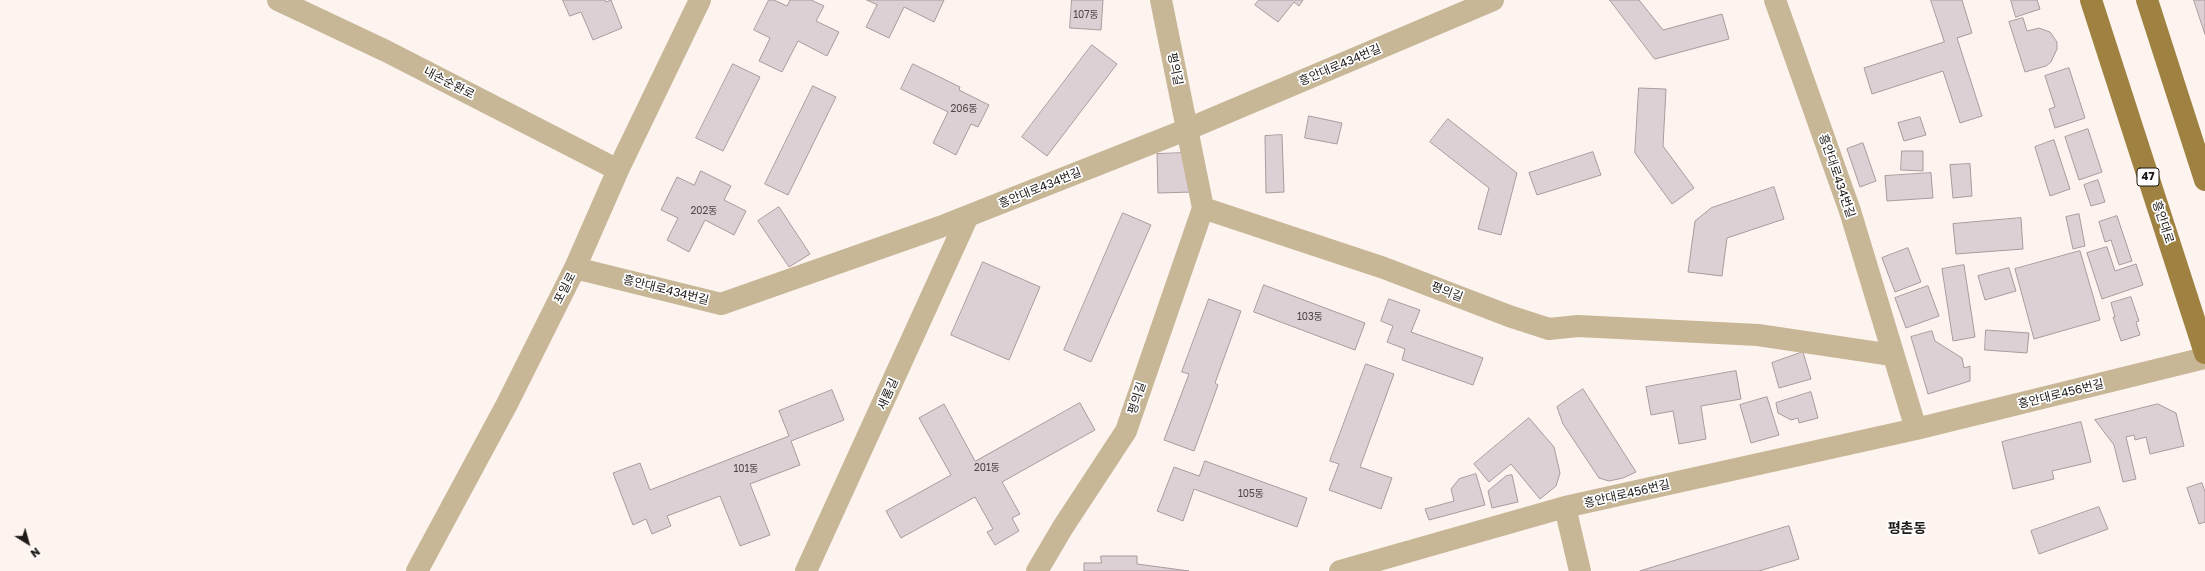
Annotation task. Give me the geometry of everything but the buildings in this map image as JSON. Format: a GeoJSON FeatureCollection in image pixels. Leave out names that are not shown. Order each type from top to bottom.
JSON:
{"type":"FeatureCollection","features":[{"type":"Feature","properties":{"kind":"main road","name":"흥안대로"},"geometry":{"type":"LineString","coordinates":[[2091,0],[2205,353]]}},
{"type":"Feature","properties":{"kind":"main road"},"geometry":{"type":"LineString","coordinates":[[2147,0],[2205,180]]}},
{"type":"Feature","properties":{"kind":"street","name":"내손순환로"},"geometry":{"type":"LineString","coordinates":[[278,0],[386,51],[618,170]]}},
{"type":"Feature","properties":{"kind":"street","name":"포일로"},"geometry":{"type":"LineString","coordinates":[[417,571],[506,404],[575,268],[618,170],[700,0]]}},
{"type":"Feature","properties":{"kind":"street","name":"평의길"},"geometry":{"type":"LineString","coordinates":[[1037,571],[1063,527],[1126,431],[1203,208],[1162,0]]}},
{"type":"Feature","properties":{"kind":"street","name":"흥안대로434번길"},"geometry":{"type":"LineString","coordinates":[[575,268],[721,304],[968,216],[1188,129],[1493,0]]}},
{"type":"Feature","properties":{"kind":"street","name":"흥안대로434번길"},"geometry":{"type":"LineString","coordinates":[[1775,0],[1850,211],[1892,355]]}},
{"type":"Feature","properties":{"kind":"street","name":"평의길"},"geometry":{"type":"LineString","coordinates":[[1203,208],[1384,268],[1509,316],[1549,329],[1578,326],[1758,335],[1892,355]]}},
{"type":"Feature","properties":{"kind":"street","name":"새롬길"},"geometry":{"type":"LineString","coordinates":[[806,571],[968,216]]}},
{"type":"Feature","properties":{"kind":"street"},"geometry":{"type":"LineString","coordinates":[[1892,355],[1916,430]]}},
{"type":"Feature","properties":{"kind":"street","name":"흥안대로456번길"},"geometry":{"type":"LineString","coordinates":[[1340,571],[1566,507],[1916,430],[2205,358]]}},
{"type":"Feature","properties":{"kind":"street"},"geometry":{"type":"LineString","coordinates":[[1566,507],[1580,571]]}},
{"type":"Feature","properties":{"kind":"district","name":"평촌동"},"geometry":{"type":"Point","coordinates":[1907,529]}}]}
